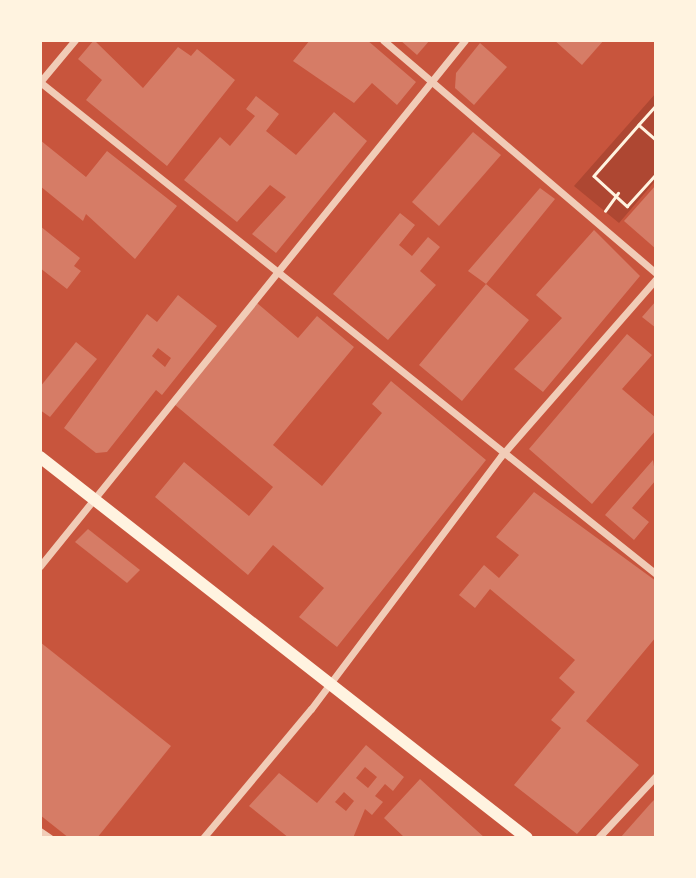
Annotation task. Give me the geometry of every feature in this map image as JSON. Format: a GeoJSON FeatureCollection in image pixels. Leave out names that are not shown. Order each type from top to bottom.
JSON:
{"type":"FeatureCollection","features":[{"type":"Feature","properties":{"kind":"main road"},"geometry":{"type":"LineString","coordinates":[[40,457],[527,838]]}},
{"type":"Feature","properties":{"kind":"street"},"geometry":{"type":"LineString","coordinates":[[75,40],[40,82],[277,270],[501,456],[656,574]]}},
{"type":"Feature","properties":{"kind":"street"},"geometry":{"type":"LineString","coordinates":[[383,40],[656,273]]}},
{"type":"Feature","properties":{"kind":"street"},"geometry":{"type":"LineString","coordinates":[[40,566],[465,40]]}},
{"type":"Feature","properties":{"kind":"street"},"geometry":{"type":"LineString","coordinates":[[202,838],[331,682],[501,456],[656,279]]}},
{"type":"Feature","properties":{"kind":"street"},"geometry":{"type":"LineString","coordinates":[[598,838],[656,776]]}},
{"type":"Feature","properties":{"kind":"street"},"geometry":{"type":"LineString","coordinates":[[40,831],[50,838]]}},
{"type":"Feature","properties":{"kind":"path"},"geometry":{"type":"LineString","coordinates":[[656,106],[594,176],[627,206],[656,174]]}},
{"type":"Feature","properties":{"kind":"path"},"geometry":{"type":"LineString","coordinates":[[639,125],[656,140]]}},
{"type":"Feature","properties":{"kind":"path"},"geometry":{"type":"LineString","coordinates":[[605,211],[618,195]]}},
{"type":"Feature","properties":{"kind":"shaded area"},"geometry":{"type":"Polygon","coordinates":[[[656,93],[656,180],[619,223],[574,186],[656,93]]]}},
{"type":"Feature","properties":{"kind":"building"},"geometry":{"type":"Polygon","coordinates":[[[94,40],[143,88],[178,47],[191,56],[197,49],[235,80],[167,166],[86,100],[102,80],[78,59],[94,40]]]}},
{"type":"Feature","properties":{"kind":"building"},"geometry":{"type":"Polygon","coordinates":[[[310,40],[367,40],[416,82],[397,105],[372,83],[354,103],[293,61],[310,40]]]}},
{"type":"Feature","properties":{"kind":"building"},"geometry":{"type":"Polygon","coordinates":[[[400,40],[430,40],[417,55],[400,40]]]}},
{"type":"Feature","properties":{"kind":"building"},"geometry":{"type":"Polygon","coordinates":[[[554,40],[604,40],[582,65],[554,40]]]}},
{"type":"Feature","properties":{"kind":"building"},"geometry":{"type":"Polygon","coordinates":[[[480,43],[507,67],[474,105],[455,88],[456,73],[480,43]]]}},
{"type":"Feature","properties":{"kind":"building"},"geometry":{"type":"Polygon","coordinates":[[[256,96],[279,114],[266,131],[296,155],[334,112],[367,141],[276,253],[252,234],[286,197],[270,185],[237,222],[184,180],[220,137],[230,146],[255,116],[246,109],[256,96]]]}},
{"type":"Feature","properties":{"kind":"building"},"geometry":{"type":"Polygon","coordinates":[[[473,132],[501,155],[439,226],[412,202],[473,132]]]}},
{"type":"Feature","properties":{"kind":"building"},"geometry":{"type":"Polygon","coordinates":[[[40,140],[86,177],[107,151],[177,206],[135,259],[86,214],[83,221],[40,186],[40,140]]]}},
{"type":"Feature","properties":{"kind":"building"},"geometry":{"type":"Polygon","coordinates":[[[656,185],[656,249],[624,221],[656,185]]]}},
{"type":"Feature","properties":{"kind":"building"},"geometry":{"type":"Polygon","coordinates":[[[540,188],[555,199],[486,284],[468,271],[540,188]]]}},
{"type":"Feature","properties":{"kind":"building"},"geometry":{"type":"Polygon","coordinates":[[[400,213],[415,225],[399,245],[412,256],[428,237],[440,247],[420,271],[436,285],[388,340],[333,294],[400,213]]]}},
{"type":"Feature","properties":{"kind":"building"},"geometry":{"type":"Polygon","coordinates":[[[40,226],[80,258],[74,266],[81,271],[67,289],[40,268],[40,226]]]}},
{"type":"Feature","properties":{"kind":"building"},"geometry":{"type":"Polygon","coordinates":[[[594,230],[640,276],[543,392],[514,369],[562,318],[536,295],[594,230]]]}},
{"type":"Feature","properties":{"kind":"building"},"geometry":{"type":"Polygon","coordinates":[[[486,284],[529,320],[462,401],[419,365],[486,284]]]}},
{"type":"Feature","properties":{"kind":"building"},"geometry":{"type":"Polygon","coordinates":[[[178,295],[217,326],[162,395],[156,390],[107,452],[96,453],[64,428],[147,314],[157,322],[178,295]],[[158,348],[152,356],[165,367],[171,358],[158,348]]]}},
{"type":"Feature","properties":{"kind":"building"},"geometry":{"type":"Polygon","coordinates":[[[656,301],[656,328],[642,317],[656,301]]]}},
{"type":"Feature","properties":{"kind":"building"},"geometry":{"type":"Polygon","coordinates":[[[257,303],[298,338],[317,316],[354,347],[273,445],[322,486],[382,413],[372,404],[391,381],[486,460],[337,647],[299,617],[324,588],[273,545],[248,575],[155,497],[184,462],[249,516],[273,487],[174,404],[257,303]]]}},
{"type":"Feature","properties":{"kind":"building"},"geometry":{"type":"Polygon","coordinates":[[[627,334],[652,355],[622,389],[656,418],[656,430],[592,504],[529,449],[627,334]]]}},
{"type":"Feature","properties":{"kind":"building"},"geometry":{"type":"Polygon","coordinates":[[[76,342],[97,359],[50,417],[40,410],[40,387],[76,342]]]}},
{"type":"Feature","properties":{"kind":"building"},"geometry":{"type":"Polygon","coordinates":[[[653,460],[656,480],[632,508],[649,522],[634,540],[605,515],[653,460]]]}},
{"type":"Feature","properties":{"kind":"building"},"geometry":{"type":"Polygon","coordinates":[[[534,492],[656,581],[656,637],[586,721],[639,765],[577,834],[514,785],[561,728],[551,720],[575,692],[559,678],[575,660],[490,589],[475,608],[459,595],[484,565],[499,578],[519,555],[496,537],[534,492]]]}},
{"type":"Feature","properties":{"kind":"building"},"geometry":{"type":"Polygon","coordinates":[[[88,529],[140,570],[127,583],[75,542],[88,529]]]}},
{"type":"Feature","properties":{"kind":"building"},"geometry":{"type":"Polygon","coordinates":[[[40,642],[171,746],[97,838],[69,838],[40,815],[40,642]]]}},
{"type":"Feature","properties":{"kind":"building"},"geometry":{"type":"Polygon","coordinates":[[[366,745],[404,777],[393,791],[385,784],[375,796],[383,802],[372,815],[365,809],[353,838],[289,838],[249,806],[279,773],[317,803],[366,745]],[[365,767],[356,778],[368,788],[377,777],[365,767]],[[344,792],[335,802],[346,811],[354,801],[344,792]]]}},
{"type":"Feature","properties":{"kind":"building"},"geometry":{"type":"Polygon","coordinates":[[[420,779],[485,838],[405,838],[384,818],[420,779]]]}},
{"type":"Feature","properties":{"kind":"building"},"geometry":{"type":"Polygon","coordinates":[[[656,798],[656,838],[620,838],[651,803],[656,798]]]}}]}
